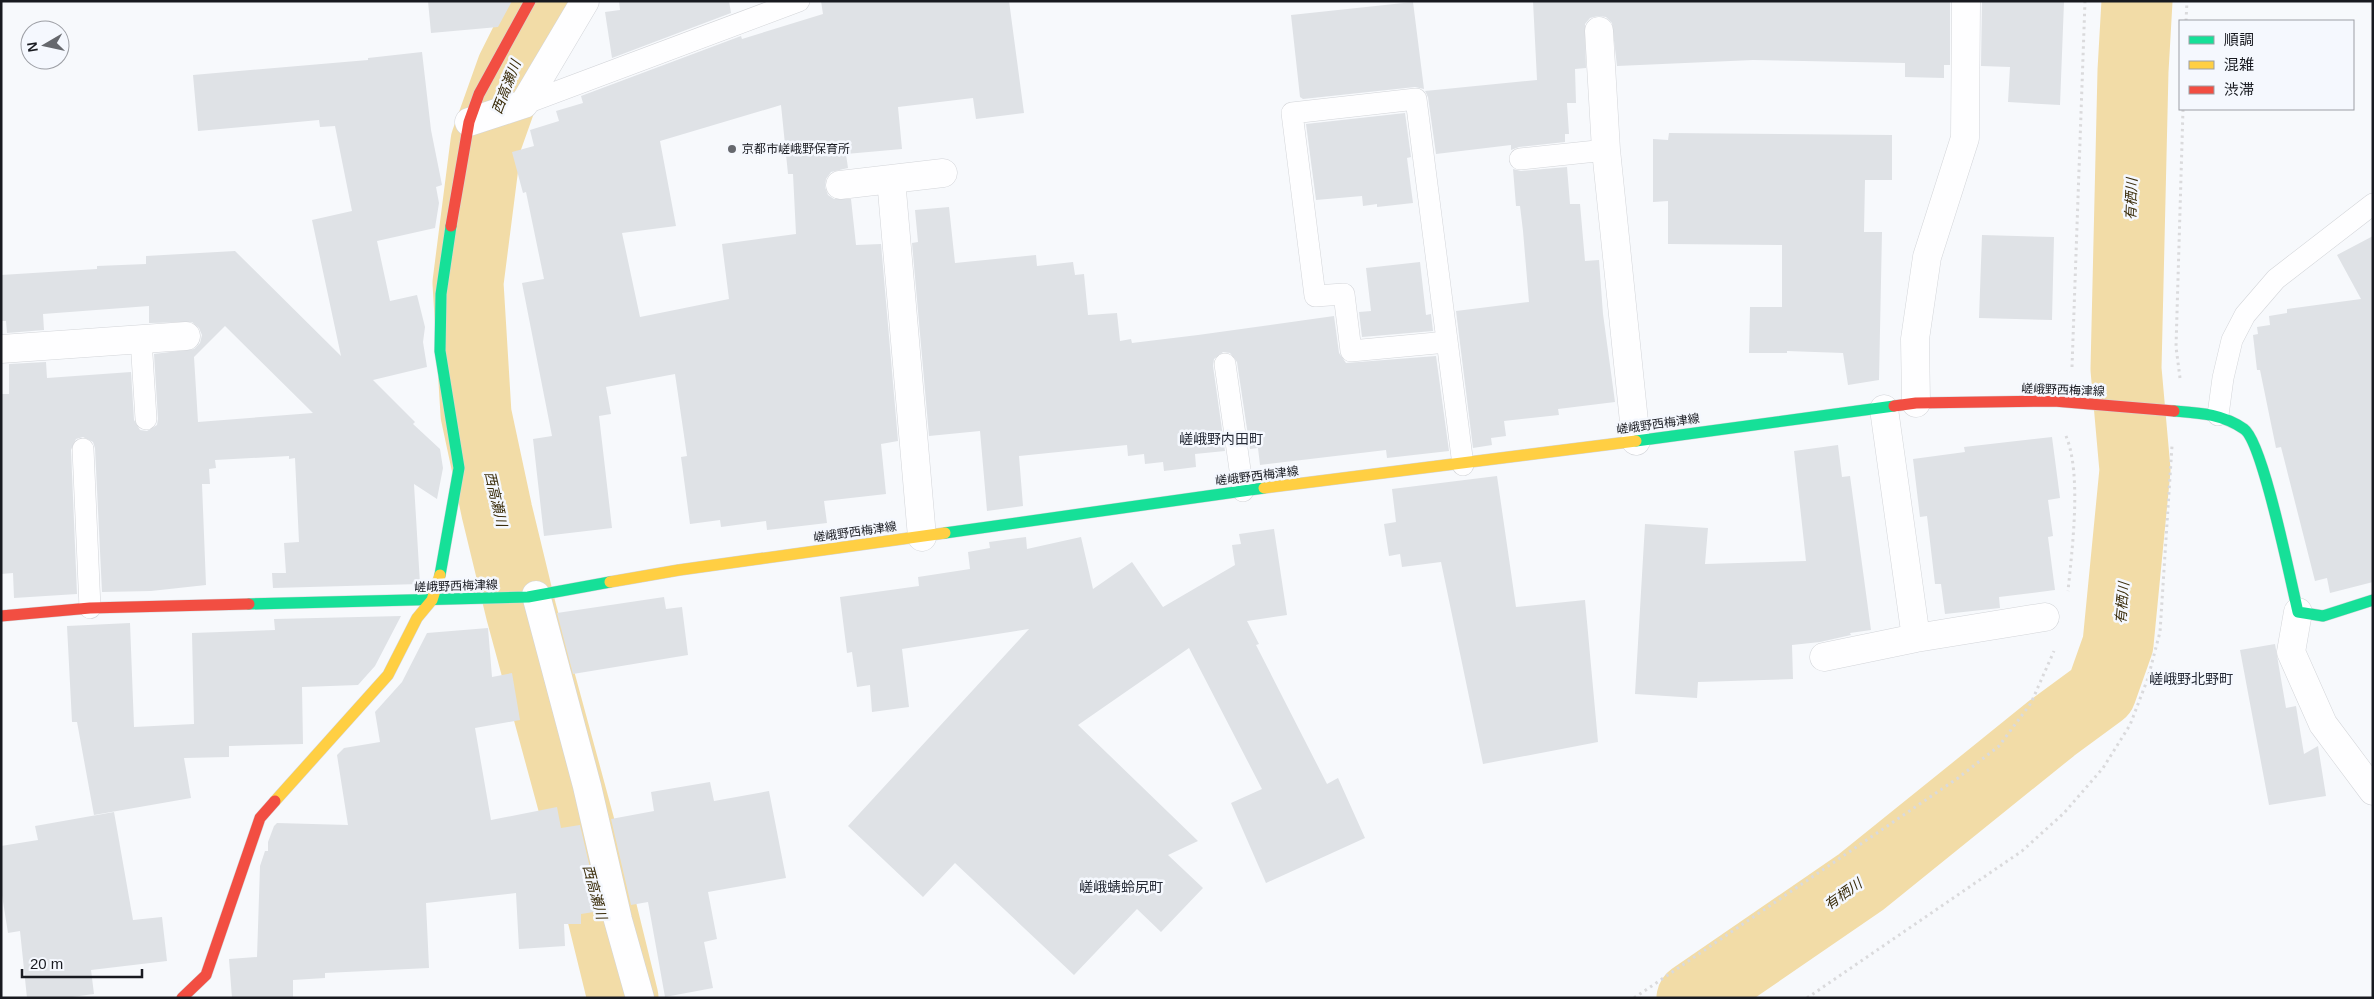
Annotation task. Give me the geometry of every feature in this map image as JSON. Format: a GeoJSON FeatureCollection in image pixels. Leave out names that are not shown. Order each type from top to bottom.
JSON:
{"type":"FeatureCollection","features":[{"type":"Feature","properties":{"kind":"main road"},"geometry":{"type":"LineString","coordinates":[[182,998],[206,976],[260,818],[388,675],[417,618],[432,600],[438,584],[459,468],[440,351],[441,294],[469,122],[479,94],[530,1]]}},
{"type":"Feature","properties":{"kind":"main road","name":"嵯峨野西梅津線"},"geometry":{"type":"LineString","coordinates":[[1,616],[90,608],[532,596],[679,570],[1243,491],[1463,465],[1884,409],[1916,403],[2054,401],[2218,415],[2246,430],[2267,480],[2298,612]]}},
{"type":"Feature","properties":{"kind":"main road"},"geometry":{"type":"LineString","coordinates":[[2298,612],[2322,616],[2373,600]]}},
{"type":"Feature","properties":{"kind":"street"},"geometry":{"type":"LineString","coordinates":[[469,122],[524,104],[585,1]]}},
{"type":"Feature","properties":{"kind":"street"},"geometry":{"type":"LineString","coordinates":[[1916,403],[1915,339],[1927,257],[1965,138],[1966,1]]}},
{"type":"Feature","properties":{"kind":"street"},"geometry":{"type":"LineString","coordinates":[[1599,31],[1606,150],[1636,441]]}},
{"type":"Feature","properties":{"kind":"street"},"geometry":{"type":"LineString","coordinates":[[840,185],[943,173]]}},
{"type":"Feature","properties":{"kind":"street"},"geometry":{"type":"LineString","coordinates":[[891,179],[922,537]]}},
{"type":"Feature","properties":{"kind":"street"},"geometry":{"type":"LineString","coordinates":[[1,349],[186,336]]}},
{"type":"Feature","properties":{"kind":"street"},"geometry":{"type":"LineString","coordinates":[[1884,409],[1916,638]]}},
{"type":"Feature","properties":{"kind":"street"},"geometry":{"type":"LineString","coordinates":[[532,596],[587,786],[618,920],[640,998]]}},
{"type":"Feature","properties":{"kind":"street"},"geometry":{"type":"LineString","coordinates":[[2298,612],[2291,652],[2323,724],[2373,791]]}},
{"type":"Feature","properties":{"kind":"street"},"geometry":{"type":"LineString","coordinates":[[1824,657],[1916,638],[2045,617]]}},
{"type":"Feature","properties":{"kind":"lane"},"geometry":{"type":"LineString","coordinates":[[524,104],[799,1]]}},
{"type":"Feature","properties":{"kind":"lane"},"geometry":{"type":"LineString","coordinates":[[1447,342],[1351,351],[1344,294],[1315,296],[1292,114],[1416,100],[1463,465]]}},
{"type":"Feature","properties":{"kind":"lane"},"geometry":{"type":"LineString","coordinates":[[1520,158],[1606,150]]}},
{"type":"Feature","properties":{"kind":"lane"},"geometry":{"type":"LineString","coordinates":[[2218,415],[2223,378],[2232,340],[2245,315],[2276,279],[2373,204]]}},
{"type":"Feature","properties":{"kind":"lane"},"geometry":{"type":"LineString","coordinates":[[141,339],[146,419]]}},
{"type":"Feature","properties":{"kind":"lane"},"geometry":{"type":"LineString","coordinates":[[1224,364],[1243,491]]}},
{"type":"Feature","properties":{"kind":"lane"},"geometry":{"type":"LineString","coordinates":[[83,449],[90,608]]}},
{"type":"Feature","properties":{"kind":"path"},"geometry":{"type":"LineString","coordinates":[[2068,595],[2074,489],[2071,449],[2054,401],[2060,381],[2073,366],[2085,1]]}},
{"type":"Feature","properties":{"kind":"path"},"geometry":{"type":"LineString","coordinates":[[2186,20],[2187,1]]}},
{"type":"Feature","properties":{"kind":"path"},"geometry":{"type":"LineString","coordinates":[[1807,998],[2022,851],[2064,813],[2103,768],[2130,725],[2148,678],[2160,632],[2174,411],[2181,383],[2176,347],[2183,110]]}},
{"type":"Feature","properties":{"kind":"path"},"geometry":{"type":"LineString","coordinates":[[1634,998],[1958,778],[1999,746],[2031,704],[2056,646]]}},
{"type":"Feature","properties":{"kind":"building"},"geometry":{"type":"Polygon","coordinates":[[[428,1],[512,1],[498,27],[431,33],[428,1]]]}},
{"type":"Feature","properties":{"kind":"building"},"geometry":{"type":"Polygon","coordinates":[[[619,1],[729,1],[731,13],[612,58],[605,12],[620,10],[619,1]]]}},
{"type":"Feature","properties":{"kind":"building"},"geometry":{"type":"Polygon","coordinates":[[[821,1],[1009,1],[1024,113],[976,119],[973,98],[898,107],[902,149],[846,154],[848,168],[831,172],[826,179],[825,187],[828,195],[834,199],[851,199],[856,245],[881,244],[898,441],[881,444],[886,494],[824,501],[827,523],[767,530],[766,521],[721,527],[720,520],[690,524],[681,457],[687,456],[675,374],[606,387],[611,414],[599,416],[612,528],[544,536],[533,439],[552,436],[522,283],[544,279],[526,192],[523,193],[512,152],[534,146],[530,130],[559,121],[556,111],[583,103],[581,96],[741,36],[742,39],[823,14],[821,1]],[[781,105],[660,141],[676,226],[622,233],[640,317],[729,299],[722,244],[796,234],[793,174],[788,174],[781,105]]]}},
{"type":"Feature","properties":{"kind":"building"},"geometry":{"type":"Polygon","coordinates":[[[1533,1],[1950,1],[1950,65],[1944,65],[1944,78],[1905,77],[1905,63],[1753,60],[1617,66],[1612,23],[1606,17],[1598,16],[1590,18],[1585,24],[1586,68],[1575,69],[1576,103],[1567,103],[1569,134],[1565,134],[1565,142],[1519,147],[1511,150],[1511,145],[1436,154],[1428,97],[1425,91],[1537,80],[1533,1]]]}},
{"type":"Feature","properties":{"kind":"building"},"geometry":{"type":"Polygon","coordinates":[[[1982,1],[2064,2],[2060,105],[2008,102],[2010,67],[1981,66],[1982,1]]]}},
{"type":"Feature","properties":{"kind":"building"},"geometry":{"type":"Polygon","coordinates":[[[1413,2],[1424,89],[1415,87],[1303,99],[1300,97],[1291,15],[1413,2]]]}},
{"type":"Feature","properties":{"kind":"building"},"geometry":{"type":"Polygon","coordinates":[[[422,52],[431,130],[442,185],[436,187],[439,203],[435,228],[377,241],[390,301],[417,295],[425,327],[423,342],[427,367],[373,380],[415,422],[413,424],[440,449],[443,468],[437,499],[414,484],[420,584],[273,588],[272,573],[286,573],[284,543],[299,542],[295,458],[289,459],[289,456],[215,460],[216,468],[209,469],[210,484],[202,484],[206,585],[151,591],[102,592],[95,448],[93,442],[83,437],[76,439],[71,450],[77,594],[14,598],[13,573],[1,574],[1,394],[9,394],[9,364],[46,362],[47,378],[131,372],[134,420],[140,430],[147,431],[157,425],[158,419],[154,354],[194,349],[200,343],[202,335],[199,328],[192,322],[149,323],[149,306],[43,314],[44,330],[7,333],[6,321],[1,321],[1,275],[97,269],[97,266],[146,264],[146,256],[235,251],[341,356],[312,220],[352,211],[335,126],[320,127],[319,120],[198,131],[193,75],[368,60],[368,58],[422,52]],[[225,326],[194,357],[198,422],[313,413],[225,326]]]}},
{"type":"Feature","properties":{"kind":"building"},"geometry":{"type":"Polygon","coordinates":[[[1405,113],[1411,157],[1407,158],[1413,203],[1377,207],[1377,204],[1363,206],[1362,196],[1316,200],[1306,124],[1405,113]]]}},
{"type":"Feature","properties":{"kind":"building"},"geometry":{"type":"Polygon","coordinates":[[[1669,133],[1892,135],[1892,180],[1865,180],[1864,232],[1882,232],[1879,380],[1848,385],[1843,353],[1787,351],[1787,353],[1749,353],[1750,307],[1782,307],[1782,245],[1668,244],[1668,201],[1653,202],[1653,139],[1668,140],[1669,133]]]}},
{"type":"Feature","properties":{"kind":"building"},"geometry":{"type":"Polygon","coordinates":[[[1567,167],[1570,204],[1580,204],[1585,261],[1599,260],[1603,314],[1615,402],[1558,409],[1559,415],[1504,421],[1506,436],[1491,438],[1492,445],[1473,448],[1456,311],[1529,302],[1520,206],[1516,206],[1513,169],[1521,171],[1567,167]]]}},
{"type":"Feature","properties":{"kind":"building"},"geometry":{"type":"Polygon","coordinates":[[[949,207],[955,263],[1036,255],[1037,266],[1073,262],[1075,275],[1084,274],[1088,315],[1117,313],[1120,341],[1131,339],[1132,343],[1334,316],[1339,353],[1346,363],[1436,356],[1449,451],[1387,458],[1386,450],[1260,465],[1258,448],[1250,449],[1237,362],[1230,353],[1223,352],[1214,359],[1213,366],[1225,451],[1195,454],[1196,467],[1164,471],[1163,462],[1145,464],[1144,454],[1128,456],[1127,445],[1019,456],[1023,506],[987,511],[980,431],[929,436],[912,243],[918,242],[915,210],[949,207]]]}},
{"type":"Feature","properties":{"kind":"building"},"geometry":{"type":"Polygon","coordinates":[[[1982,235],[2054,237],[2052,320],[1979,318],[1982,235]]]}},
{"type":"Feature","properties":{"kind":"building"},"geometry":{"type":"Polygon","coordinates":[[[2373,236],[2373,582],[2330,593],[2327,578],[2315,581],[2281,447],[2276,448],[2260,370],[2257,370],[2253,335],[2258,334],[2257,327],[2270,325],[2269,316],[2287,313],[2287,309],[2361,299],[2337,255],[2373,236]]]}},
{"type":"Feature","properties":{"kind":"building"},"geometry":{"type":"Polygon","coordinates":[[[1420,262],[1426,315],[1431,314],[1433,331],[1362,337],[1359,312],[1371,311],[1366,268],[1420,262]]]}},
{"type":"Feature","properties":{"kind":"building"},"geometry":{"type":"Polygon","coordinates":[[[2052,437],[2060,498],[2048,500],[2053,536],[2048,537],[2055,590],[1999,597],[2000,608],[1945,614],[1941,584],[1935,584],[1927,516],[1920,517],[1913,459],[1965,452],[1964,447],[2052,437]]]}},
{"type":"Feature","properties":{"kind":"building"},"geometry":{"type":"Polygon","coordinates":[[[1838,445],[1842,477],[1850,476],[1871,630],[1850,633],[1851,635],[1820,642],[1792,645],[1793,679],[1698,682],[1697,698],[1635,694],[1645,524],[1708,528],[1705,564],[1806,561],[1794,451],[1838,445]]]}},
{"type":"Feature","properties":{"kind":"building"},"geometry":{"type":"Polygon","coordinates":[[[1497,476],[1516,607],[1585,600],[1598,742],[1483,764],[1441,562],[1402,567],[1400,554],[1389,556],[1384,524],[1396,522],[1392,489],[1497,476]]]}},
{"type":"Feature","properties":{"kind":"building"},"geometry":{"type":"Polygon","coordinates":[[[1274,529],[1287,615],[1247,621],[1259,644],[1256,645],[1327,784],[1338,778],[1365,838],[1266,883],[1231,803],[1262,789],[1189,648],[1078,725],[1198,841],[1168,855],[1203,888],[1161,932],[1137,909],[1074,975],[955,863],[923,897],[848,826],[1029,629],[902,649],[909,707],[872,712],[870,685],[857,687],[852,652],[847,653],[840,597],[919,586],[918,577],[970,569],[968,552],[990,548],[989,542],[1026,537],[1027,549],[1081,537],[1093,589],[1132,562],[1163,607],[1235,565],[1232,545],[1241,544],[1239,534],[1274,529]]]}},
{"type":"Feature","properties":{"kind":"building"},"geometry":{"type":"Polygon","coordinates":[[[664,597],[666,609],[682,607],[688,655],[573,674],[557,613],[664,597]]]}},
{"type":"Feature","properties":{"kind":"building"},"geometry":{"type":"Polygon","coordinates":[[[401,616],[375,666],[358,685],[302,687],[303,744],[229,746],[229,757],[184,758],[191,798],[94,815],[77,722],[72,722],[67,626],[130,623],[134,727],[194,724],[192,633],[275,630],[274,619],[401,616]]]}},
{"type":"Feature","properties":{"kind":"building"},"geometry":{"type":"Polygon","coordinates":[[[488,628],[492,677],[512,673],[520,720],[475,728],[491,820],[557,807],[561,828],[580,825],[600,911],[581,914],[581,924],[564,924],[565,946],[519,949],[516,893],[426,903],[429,968],[325,973],[325,978],[293,980],[293,998],[232,998],[229,959],[257,957],[260,866],[265,851],[268,851],[268,842],[274,826],[277,823],[348,825],[337,755],[344,748],[380,742],[375,712],[402,682],[427,633],[488,628]]]}},
{"type":"Feature","properties":{"kind":"building"},"geometry":{"type":"Polygon","coordinates":[[[2275,644],[2286,708],[2296,706],[2304,754],[2318,746],[2326,796],[2269,805],[2240,650],[2275,644]]]}},
{"type":"Feature","properties":{"kind":"building"},"geometry":{"type":"Polygon","coordinates":[[[710,782],[714,801],[769,791],[786,878],[708,892],[717,939],[704,942],[713,988],[665,997],[648,902],[631,905],[611,819],[654,811],[651,792],[710,782]]]}},
{"type":"Feature","properties":{"kind":"building"},"geometry":{"type":"Polygon","coordinates":[[[114,812],[133,920],[162,917],[167,961],[91,970],[94,994],[65,998],[27,998],[20,931],[8,933],[1,889],[1,846],[38,840],[35,826],[114,812]]]}},
{"type":"Feature","properties":{"kind":"waterway","name":"西高瀬川"},"geometry":{"type":"LineString","coordinates":[[546,1],[512,69],[486,142],[468,283],[476,414],[521,611],[593,876],[623,998]]}},
{"type":"Feature","properties":{"kind":"waterway","name":"有栖川"},"geometry":{"type":"LineString","coordinates":[[1692,998],[1861,882],[2052,728],[2101,692],[2118,644],[2135,470],[2126,369],[2133,71],[2137,1]]}},
{"type":"Feature","properties":{"kind":"traffic: fast"},"geometry":{"type":"LineString","coordinates":[[440,575],[459,468],[440,351],[441,294],[451,226]]}},
{"type":"Feature","properties":{"kind":"traffic: fast"},"geometry":{"type":"LineString","coordinates":[[1636,441],[1894,406]]}},
{"type":"Feature","properties":{"kind":"traffic: fast"},"geometry":{"type":"LineString","coordinates":[[2174,411],[2219,417],[2244,429],[2251,439],[2268,485],[2298,612],[2323,616],[2373,600]]}},
{"type":"Feature","properties":{"kind":"traffic: fast"},"geometry":{"type":"LineString","coordinates":[[945,533],[1264,488]]}},
{"type":"Feature","properties":{"kind":"traffic: fast"},"geometry":{"type":"LineString","coordinates":[[249,604],[528,597],[610,582]]}},
{"type":"Feature","properties":{"kind":"traffic: slow"},"geometry":{"type":"LineString","coordinates":[[1264,488],[1636,441]]}},
{"type":"Feature","properties":{"kind":"traffic: slow"},"geometry":{"type":"LineString","coordinates":[[610,582],[679,570],[945,533]]}},
{"type":"Feature","properties":{"kind":"traffic: slow"},"geometry":{"type":"LineString","coordinates":[[275,801],[388,675],[417,618],[432,600],[440,575]]}},
{"type":"Feature","properties":{"kind":"traffic: jam"},"geometry":{"type":"LineString","coordinates":[[451,226],[469,122],[479,94],[530,1]]}},
{"type":"Feature","properties":{"kind":"traffic: jam"},"geometry":{"type":"LineString","coordinates":[[1894,406],[1916,403],[2054,401],[2174,411]]}},
{"type":"Feature","properties":{"kind":"traffic: jam"},"geometry":{"type":"LineString","coordinates":[[1,616],[90,608],[249,604]]}},
{"type":"Feature","properties":{"kind":"traffic: jam"},"geometry":{"type":"LineString","coordinates":[[182,998],[206,975],[260,818],[275,801]]}},
{"type":"Feature","properties":{"kind":"place","name":"京都市嵯峨野保育所"},"geometry":{"type":"Point","coordinates":[732,149]}},
{"type":"Feature","properties":{"kind":"district","name":"嵯峨野内田町"},"geometry":{"type":"Point","coordinates":[1221,439]}},
{"type":"Feature","properties":{"kind":"district","name":"嵯峨野北野町"},"geometry":{"type":"Point","coordinates":[2191,679]}},
{"type":"Feature","properties":{"kind":"district","name":"嵯峨蜻蛉尻町"},"geometry":{"type":"Point","coordinates":[1121,887]}}]}
